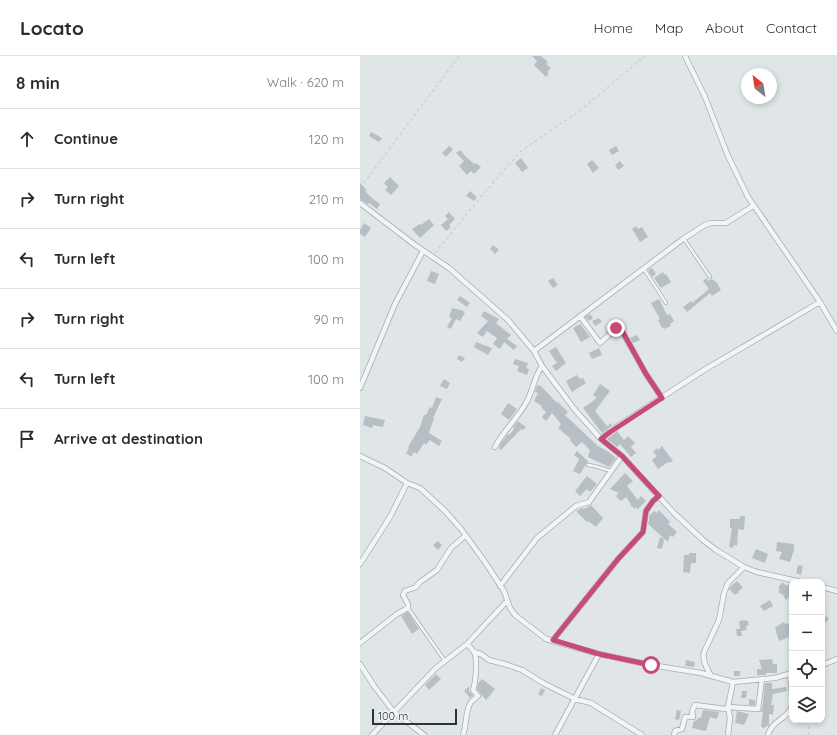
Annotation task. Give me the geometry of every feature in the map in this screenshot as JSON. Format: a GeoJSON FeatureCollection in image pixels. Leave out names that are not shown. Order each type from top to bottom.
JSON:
{"type":"FeatureCollection","features":[{"type":"Feature","properties":{"kind":"street"},"geometry":{"type":"LineString","coordinates":[[685,56],[705,97],[728,156],[753,206],[820,302],[837,331]]}},
{"type":"Feature","properties":{"kind":"street"},"geometry":{"type":"LineString","coordinates":[[360,203],[423,251],[449,268],[508,320],[534,351],[542,366],[575,410],[601,439],[622,456],[674,513],[703,540],[716,550],[744,567],[789,579]]}},
{"type":"Feature","properties":{"kind":"street"},"geometry":{"type":"LineString","coordinates":[[534,351],[683,239],[705,225],[711,223],[726,223],[753,206]]}},
{"type":"Feature","properties":{"kind":"street"},"geometry":{"type":"LineString","coordinates":[[360,388],[395,304],[423,251]]}},
{"type":"Feature","properties":{"kind":"street"},"geometry":{"type":"LineString","coordinates":[[601,439],[704,370],[820,302]]}},
{"type":"Feature","properties":{"kind":"street"},"geometry":{"type":"LineString","coordinates":[[580,316],[600,343],[619,326],[646,374],[662,398]]}},
{"type":"Feature","properties":{"kind":"street"},"geometry":{"type":"LineString","coordinates":[[495,447],[499,439],[528,401],[538,372],[542,366]]}},
{"type":"Feature","properties":{"kind":"street"},"geometry":{"type":"LineString","coordinates":[[360,456],[420,488],[445,510],[485,562],[500,586],[515,615],[546,639],[599,654],[651,665],[701,673],[733,682],[775,678],[789,674]]}},
{"type":"Feature","properties":{"kind":"street"},"geometry":{"type":"LineString","coordinates":[[500,586],[537,538],[576,506],[589,502],[622,456]]}},
{"type":"Feature","properties":{"kind":"street"},"geometry":{"type":"LineString","coordinates":[[360,564],[390,517],[407,482]]}},
{"type":"Feature","properties":{"kind":"street"},"geometry":{"type":"LineString","coordinates":[[553,640],[618,559],[643,532],[646,511],[653,501],[659,496]]}},
{"type":"Feature","properties":{"kind":"street"},"geometry":{"type":"LineString","coordinates":[[360,642],[397,614],[408,608],[408,604],[403,595],[405,591],[416,587],[420,582],[437,570],[451,548],[465,536]]}},
{"type":"Feature","properties":{"kind":"street"},"geometry":{"type":"LineString","coordinates":[[711,676],[703,657],[704,652],[719,620],[724,593],[728,584],[744,567]]}},
{"type":"Feature","properties":{"kind":"street"},"geometry":{"type":"LineString","coordinates":[[825,588],[837,591]]}},
{"type":"Feature","properties":{"kind":"street"},"geometry":{"type":"LineString","coordinates":[[372,735],[436,668],[467,644],[507,601]]}},
{"type":"Feature","properties":{"kind":"street"},"geometry":{"type":"LineString","coordinates":[[463,735],[471,701],[478,696],[473,690],[476,678],[476,657],[474,652],[467,644]]}},
{"type":"Feature","properties":{"kind":"street"},"geometry":{"type":"LineString","coordinates":[[474,652],[481,654],[489,660],[522,670],[543,683],[575,699],[591,703],[642,735]]}},
{"type":"Feature","properties":{"kind":"street"},"geometry":{"type":"LineString","coordinates":[[555,735],[559,725],[599,654]]}},
{"type":"Feature","properties":{"kind":"street"},"geometry":{"type":"LineString","coordinates":[[825,664],[837,659]]}},
{"type":"Feature","properties":{"kind":"street"},"geometry":{"type":"LineString","coordinates":[[360,664],[374,686],[394,712],[424,735]]}},
{"type":"Feature","properties":{"kind":"street"},"geometry":{"type":"LineString","coordinates":[[674,735],[675,731],[682,729],[685,718],[692,717],[693,707],[695,705],[725,709],[728,707],[758,709],[762,679]]}},
{"type":"Feature","properties":{"kind":"street"},"geometry":{"type":"LineString","coordinates":[[728,735],[730,718],[728,707],[733,682]]}},
{"type":"Feature","properties":{"kind":"street"},"geometry":{"type":"LineString","coordinates":[[768,735],[774,724],[789,715]]}},
{"type":"Feature","properties":{"kind":"lane"},"geometry":{"type":"LineString","coordinates":[[683,239],[710,277]]}},
{"type":"Feature","properties":{"kind":"lane"},"geometry":{"type":"LineString","coordinates":[[644,268],[666,303]]}},
{"type":"Feature","properties":{"kind":"lane"},"geometry":{"type":"LineString","coordinates":[[588,465],[611,471]]}},
{"type":"Feature","properties":{"kind":"lane"},"geometry":{"type":"LineString","coordinates":[[408,608],[445,661]]}},
{"type":"Feature","properties":{"kind":"path"},"geometry":{"type":"LineString","coordinates":[[360,188],[460,56]]}},
{"type":"Feature","properties":{"kind":"path"},"geometry":{"type":"LineString","coordinates":[[432,257],[485,192],[522,151],[585,106],[645,56]]}},
{"type":"Feature","properties":{"kind":"path"},"geometry":{"type":"LineString","coordinates":[[808,735],[810,723]]}},
{"type":"Feature","properties":{"kind":"building"},"geometry":{"type":"Polygon","coordinates":[[[532,56],[541,56],[548,62],[546,64],[551,68],[547,72],[549,73],[546,77],[534,65],[537,61],[532,56]]]}},
{"type":"Feature","properties":{"kind":"building"},"geometry":{"type":"Polygon","coordinates":[[[371,132],[382,138],[379,142],[369,136],[371,132]]]}},
{"type":"Feature","properties":{"kind":"building"},"geometry":{"type":"Polygon","coordinates":[[[449,146],[453,149],[446,157],[442,153],[449,146]]]}},
{"type":"Feature","properties":{"kind":"building"},"geometry":{"type":"Polygon","coordinates":[[[616,146],[619,151],[612,155],[609,150],[616,146]]]}},
{"type":"Feature","properties":{"kind":"building"},"geometry":{"type":"Polygon","coordinates":[[[460,150],[474,164],[476,163],[481,167],[474,174],[471,171],[467,175],[459,166],[464,161],[456,153],[460,150]]]}},
{"type":"Feature","properties":{"kind":"building"},"geometry":{"type":"Polygon","coordinates":[[[521,158],[528,168],[522,172],[515,163],[521,158]]]}},
{"type":"Feature","properties":{"kind":"building"},"geometry":{"type":"Polygon","coordinates":[[[592,160],[599,168],[593,173],[587,164],[592,160]]]}},
{"type":"Feature","properties":{"kind":"building"},"geometry":{"type":"Polygon","coordinates":[[[620,161],[624,166],[618,170],[615,165],[620,161]]]}},
{"type":"Feature","properties":{"kind":"building"},"geometry":{"type":"Polygon","coordinates":[[[390,177],[399,186],[391,195],[385,190],[388,187],[384,183],[390,177]]]}},
{"type":"Feature","properties":{"kind":"building"},"geometry":{"type":"Polygon","coordinates":[[[360,183],[367,190],[365,191],[380,204],[377,209],[360,199],[360,183]]]}},
{"type":"Feature","properties":{"kind":"building"},"geometry":{"type":"Polygon","coordinates":[[[470,191],[477,197],[474,201],[466,196],[470,191]]]}},
{"type":"Feature","properties":{"kind":"building"},"geometry":{"type":"Polygon","coordinates":[[[449,212],[455,219],[449,225],[451,227],[446,231],[441,225],[448,219],[445,216],[449,212]]]}},
{"type":"Feature","properties":{"kind":"building"},"geometry":{"type":"Polygon","coordinates":[[[429,219],[434,225],[420,238],[412,229],[429,219]]]}},
{"type":"Feature","properties":{"kind":"building"},"geometry":{"type":"Polygon","coordinates":[[[364,223],[371,228],[365,237],[360,234],[360,230],[364,223]]]}},
{"type":"Feature","properties":{"kind":"building"},"geometry":{"type":"Polygon","coordinates":[[[636,226],[638,229],[642,227],[648,237],[640,242],[632,229],[636,226]]]}},
{"type":"Feature","properties":{"kind":"building"},"geometry":{"type":"Polygon","coordinates":[[[493,245],[499,250],[495,254],[490,249],[493,245]]]}},
{"type":"Feature","properties":{"kind":"building"},"geometry":{"type":"Polygon","coordinates":[[[652,268],[656,274],[652,277],[648,270],[652,268]]]}},
{"type":"Feature","properties":{"kind":"building"},"geometry":{"type":"Polygon","coordinates":[[[431,271],[439,274],[435,284],[427,281],[431,271]]]}},
{"type":"Feature","properties":{"kind":"building"},"geometry":{"type":"Polygon","coordinates":[[[663,272],[671,282],[661,288],[654,278],[663,272]]]}},
{"type":"Feature","properties":{"kind":"building"},"geometry":{"type":"Polygon","coordinates":[[[553,278],[558,285],[553,288],[548,281],[553,278]]]}},
{"type":"Feature","properties":{"kind":"building"},"geometry":{"type":"Polygon","coordinates":[[[707,278],[708,281],[712,279],[716,282],[721,290],[712,296],[710,293],[687,312],[683,307],[691,301],[692,303],[709,289],[703,281],[707,278]]]}},
{"type":"Feature","properties":{"kind":"building"},"geometry":{"type":"Polygon","coordinates":[[[460,296],[470,303],[467,307],[457,300],[460,296]]]}},
{"type":"Feature","properties":{"kind":"building"},"geometry":{"type":"Polygon","coordinates":[[[659,299],[667,315],[670,314],[674,321],[670,324],[671,326],[664,329],[658,320],[660,319],[651,303],[659,299]]]}},
{"type":"Feature","properties":{"kind":"building"},"geometry":{"type":"Polygon","coordinates":[[[452,308],[464,311],[463,312],[465,313],[460,321],[456,319],[451,329],[447,327],[452,318],[449,317],[452,308]]]}},
{"type":"Feature","properties":{"kind":"building"},"geometry":{"type":"Polygon","coordinates":[[[484,311],[499,319],[496,323],[511,335],[507,339],[517,346],[514,350],[504,342],[500,349],[493,344],[497,338],[487,331],[483,337],[477,333],[488,321],[481,316],[484,311]]]}},
{"type":"Feature","properties":{"kind":"building"},"geometry":{"type":"Polygon","coordinates":[[[590,314],[593,318],[589,321],[585,317],[590,314]]]}},
{"type":"Feature","properties":{"kind":"building"},"geometry":{"type":"Polygon","coordinates":[[[599,318],[602,322],[595,326],[592,321],[599,318]]]}},
{"type":"Feature","properties":{"kind":"building"},"geometry":{"type":"Polygon","coordinates":[[[579,322],[590,337],[581,342],[573,328],[580,324],[579,322]]]}},
{"type":"Feature","properties":{"kind":"building"},"geometry":{"type":"Polygon","coordinates":[[[637,335],[640,340],[633,343],[630,338],[637,335]]]}},
{"type":"Feature","properties":{"kind":"building"},"geometry":{"type":"Polygon","coordinates":[[[476,342],[492,348],[488,355],[474,347],[476,342]]]}},
{"type":"Feature","properties":{"kind":"building"},"geometry":{"type":"Polygon","coordinates":[[[556,347],[566,363],[556,371],[552,366],[557,363],[549,351],[556,347]]]}},
{"type":"Feature","properties":{"kind":"building"},"geometry":{"type":"Polygon","coordinates":[[[599,348],[602,355],[592,359],[589,353],[599,348]]]}},
{"type":"Feature","properties":{"kind":"building"},"geometry":{"type":"Polygon","coordinates":[[[459,355],[465,358],[462,362],[457,359],[459,355]]]}},
{"type":"Feature","properties":{"kind":"building"},"geometry":{"type":"Polygon","coordinates":[[[515,359],[528,363],[526,368],[529,369],[527,375],[517,371],[519,366],[513,364],[515,359]]]}},
{"type":"Feature","properties":{"kind":"building"},"geometry":{"type":"Polygon","coordinates":[[[577,375],[580,379],[583,378],[586,383],[572,392],[566,381],[577,375]]]}},
{"type":"Feature","properties":{"kind":"building"},"geometry":{"type":"Polygon","coordinates":[[[444,379],[450,383],[447,389],[440,386],[444,379]]]}},
{"type":"Feature","properties":{"kind":"building"},"geometry":{"type":"Polygon","coordinates":[[[600,384],[610,391],[595,411],[607,426],[611,423],[612,425],[602,433],[583,408],[597,398],[593,395],[600,384]]]}},
{"type":"Feature","properties":{"kind":"building"},"geometry":{"type":"Polygon","coordinates":[[[537,385],[541,386],[568,412],[565,415],[598,446],[616,458],[609,467],[588,457],[590,450],[582,442],[576,447],[570,440],[571,439],[558,428],[561,424],[552,413],[546,421],[542,417],[546,412],[541,407],[542,406],[534,401],[538,393],[535,392],[537,385]]]}},
{"type":"Feature","properties":{"kind":"building"},"geometry":{"type":"Polygon","coordinates":[[[436,397],[442,399],[433,418],[429,433],[442,441],[439,446],[430,440],[426,445],[424,443],[417,454],[414,452],[411,457],[406,453],[409,448],[408,447],[420,427],[424,415],[426,415],[430,407],[432,408],[436,397]]]}},
{"type":"Feature","properties":{"kind":"building"},"geometry":{"type":"Polygon","coordinates":[[[508,403],[517,409],[509,420],[501,414],[508,403]]]}},
{"type":"Feature","properties":{"kind":"building"},"geometry":{"type":"Polygon","coordinates":[[[365,416],[385,420],[383,427],[373,425],[372,428],[363,425],[365,416]]]}},
{"type":"Feature","properties":{"kind":"building"},"geometry":{"type":"Polygon","coordinates":[[[518,421],[526,427],[523,430],[521,429],[501,450],[499,448],[501,443],[514,429],[513,427],[518,421]]]}},
{"type":"Feature","properties":{"kind":"building"},"geometry":{"type":"Polygon","coordinates":[[[617,431],[624,440],[628,436],[635,443],[631,447],[636,453],[631,457],[620,444],[617,447],[607,439],[617,431]]]}},
{"type":"Feature","properties":{"kind":"building"},"geometry":{"type":"Polygon","coordinates":[[[662,446],[673,461],[668,462],[658,469],[652,460],[657,456],[653,452],[662,446]]]}},
{"type":"Feature","properties":{"kind":"building"},"geometry":{"type":"Polygon","coordinates":[[[577,451],[588,461],[580,474],[573,471],[579,459],[574,455],[577,451]]]}},
{"type":"Feature","properties":{"kind":"building"},"geometry":{"type":"Polygon","coordinates":[[[625,473],[633,481],[627,486],[638,500],[641,496],[646,501],[638,509],[636,507],[635,509],[630,505],[631,504],[626,497],[621,501],[616,496],[619,493],[610,489],[625,473]]]}},
{"type":"Feature","properties":{"kind":"building"},"geometry":{"type":"Polygon","coordinates":[[[587,476],[597,484],[590,492],[587,489],[580,496],[575,491],[587,476]]]}},
{"type":"Feature","properties":{"kind":"building"},"geometry":{"type":"Polygon","coordinates":[[[591,505],[603,518],[596,527],[588,521],[587,522],[576,511],[591,505]]]}},
{"type":"Feature","properties":{"kind":"building"},"geometry":{"type":"Polygon","coordinates":[[[659,510],[670,522],[668,524],[677,532],[673,537],[670,535],[668,542],[648,524],[649,516],[654,511],[657,513],[659,510]]]}},
{"type":"Feature","properties":{"kind":"building"},"geometry":{"type":"Polygon","coordinates":[[[740,516],[745,516],[744,530],[738,529],[737,546],[734,545],[733,548],[729,547],[732,528],[730,528],[730,519],[740,519],[740,516]]]}},
{"type":"Feature","properties":{"kind":"building"},"geometry":{"type":"Polygon","coordinates":[[[660,537],[664,539],[662,549],[657,548],[660,537]]]}},
{"type":"Feature","properties":{"kind":"building"},"geometry":{"type":"Polygon","coordinates":[[[438,541],[442,545],[438,550],[433,545],[438,541]]]}},
{"type":"Feature","properties":{"kind":"building"},"geometry":{"type":"Polygon","coordinates":[[[777,542],[794,544],[794,550],[790,562],[779,559],[782,552],[776,551],[777,542]]]}},
{"type":"Feature","properties":{"kind":"building"},"geometry":{"type":"Polygon","coordinates":[[[756,549],[768,554],[765,563],[752,558],[756,549]]]}},
{"type":"Feature","properties":{"kind":"building"},"geometry":{"type":"Polygon","coordinates":[[[689,553],[696,553],[696,563],[691,563],[690,573],[683,572],[684,555],[689,555],[689,553]]]}},
{"type":"Feature","properties":{"kind":"building"},"geometry":{"type":"Polygon","coordinates":[[[798,565],[803,566],[801,575],[796,573],[798,565]]]}},
{"type":"Feature","properties":{"kind":"building"},"geometry":{"type":"Polygon","coordinates":[[[737,581],[743,588],[735,595],[729,589],[737,581]]]}},
{"type":"Feature","properties":{"kind":"building"},"geometry":{"type":"Polygon","coordinates":[[[782,582],[787,586],[789,585],[789,596],[786,600],[783,595],[778,592],[780,589],[778,588],[782,582]]]}},
{"type":"Feature","properties":{"kind":"building"},"geometry":{"type":"Polygon","coordinates":[[[770,600],[773,606],[764,611],[760,606],[770,600]]]}},
{"type":"Feature","properties":{"kind":"building"},"geometry":{"type":"Polygon","coordinates":[[[408,612],[419,629],[412,634],[401,616],[408,612]]]}},
{"type":"Feature","properties":{"kind":"building"},"geometry":{"type":"Polygon","coordinates":[[[825,616],[829,619],[825,623],[825,616]]]}},
{"type":"Feature","properties":{"kind":"building"},"geometry":{"type":"Polygon","coordinates":[[[739,621],[748,621],[749,625],[746,626],[747,630],[741,631],[742,636],[737,636],[736,629],[740,629],[739,621]]]}},
{"type":"Feature","properties":{"kind":"building"},"geometry":{"type":"Polygon","coordinates":[[[783,622],[785,624],[788,623],[789,637],[779,641],[775,628],[783,622]]]}},
{"type":"Feature","properties":{"kind":"building"},"geometry":{"type":"Polygon","coordinates":[[[772,659],[773,664],[777,664],[777,673],[757,675],[757,669],[762,669],[759,660],[772,659]]]}},
{"type":"Feature","properties":{"kind":"building"},"geometry":{"type":"Polygon","coordinates":[[[686,660],[695,662],[694,667],[685,666],[686,660]]]}},
{"type":"Feature","properties":{"kind":"building"},"geometry":{"type":"Polygon","coordinates":[[[734,671],[740,671],[740,676],[734,676],[734,671]]]}},
{"type":"Feature","properties":{"kind":"building"},"geometry":{"type":"Polygon","coordinates":[[[436,674],[441,679],[429,690],[425,685],[436,674]]]}},
{"type":"Feature","properties":{"kind":"building"},"geometry":{"type":"Polygon","coordinates":[[[482,679],[495,689],[486,700],[477,689],[478,683],[482,679]]]}},
{"type":"Feature","properties":{"kind":"building"},"geometry":{"type":"Polygon","coordinates":[[[765,683],[772,683],[772,689],[786,687],[787,691],[773,694],[771,705],[774,705],[773,715],[769,714],[769,726],[766,726],[765,728],[761,727],[763,712],[760,712],[762,710],[765,683]]]}},
{"type":"Feature","properties":{"kind":"building"},"geometry":{"type":"Polygon","coordinates":[[[469,686],[469,691],[473,695],[470,698],[464,691],[469,686]]]}},
{"type":"Feature","properties":{"kind":"building"},"geometry":{"type":"Polygon","coordinates":[[[541,688],[545,690],[542,696],[538,695],[541,688]]]}},
{"type":"Feature","properties":{"kind":"building"},"geometry":{"type":"Polygon","coordinates":[[[742,691],[747,691],[746,698],[741,698],[742,691]]]}},
{"type":"Feature","properties":{"kind":"building"},"geometry":{"type":"Polygon","coordinates":[[[749,699],[755,700],[755,705],[749,705],[749,699]]]}},
{"type":"Feature","properties":{"kind":"building"},"geometry":{"type":"Polygon","coordinates":[[[677,710],[681,711],[679,720],[675,719],[677,710]]]}},
{"type":"Feature","properties":{"kind":"building"},"geometry":{"type":"Polygon","coordinates":[[[703,710],[719,712],[717,719],[710,717],[706,731],[692,728],[694,721],[701,718],[703,710]]]}},
{"type":"Feature","properties":{"kind":"building"},"geometry":{"type":"Polygon","coordinates":[[[737,711],[749,714],[744,725],[735,723],[737,711]]]}},
{"type":"Feature","properties":{"kind":"route"},"geometry":{"type":"LineString","coordinates":[[616,328],[618,326],[620,327],[646,374],[662,398],[601,439],[622,456],[659,496],[653,501],[646,511],[643,532],[632,546],[618,559],[553,640],[599,654],[651,665]]}}]}
